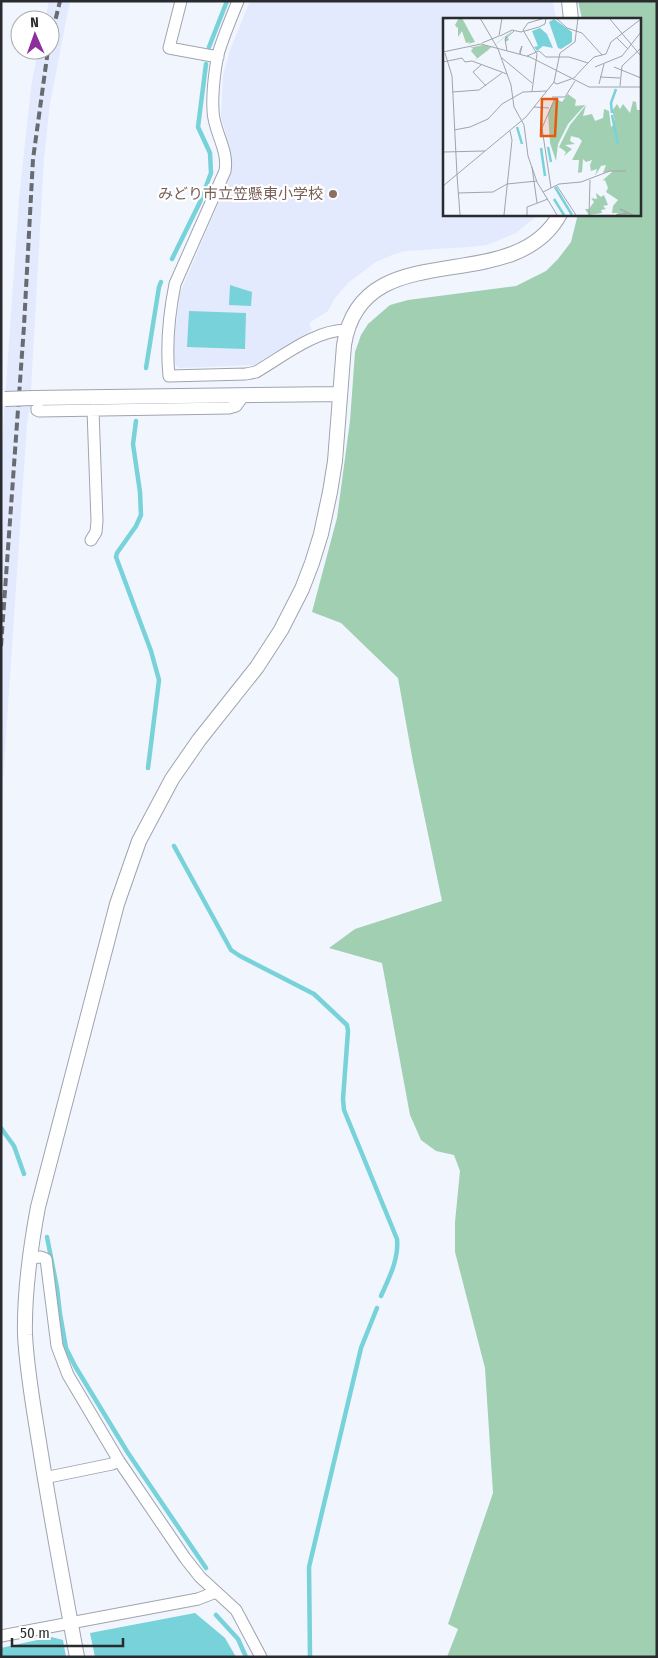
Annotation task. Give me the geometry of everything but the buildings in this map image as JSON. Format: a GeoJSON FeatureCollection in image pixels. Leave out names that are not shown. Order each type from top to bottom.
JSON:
{"type":"FeatureCollection","features":[{"type":"Feature","properties":{"kind":"street"},"geometry":{"type":"LineString","coordinates":[[181,1],[169,48],[218,57]]}},
{"type":"Feature","properties":{"kind":"street"},"geometry":{"type":"LineString","coordinates":[[238,1],[220,46],[213,110],[214,123],[226,163],[225,171],[175,284],[167,354],[169,376],[246,374],[256,372],[314,338],[327,332],[346,330]]}},
{"type":"Feature","properties":{"kind":"street"},"geometry":{"type":"LineString","coordinates":[[569,1],[571,18]]}},
{"type":"Feature","properties":{"kind":"street"},"geometry":{"type":"LineString","coordinates":[[77,1657],[44,1478],[30,1387],[26,1335],[26,1292],[29,1258],[38,1207],[114,913],[139,841],[172,779],[199,740],[258,667],[290,614],[302,589],[321,534],[330,492],[335,461],[346,330],[353,315],[361,303],[383,286],[411,274],[474,265],[516,253],[545,234],[559,215]]}},
{"type":"Feature","properties":{"kind":"street"},"geometry":{"type":"LineString","coordinates":[[3,399],[35,402],[244,395],[340,394]]}},
{"type":"Feature","properties":{"kind":"street"},"geometry":{"type":"LineString","coordinates":[[35,402],[39,411],[229,408],[236,406],[244,395]]}},
{"type":"Feature","properties":{"kind":"street"},"geometry":{"type":"LineString","coordinates":[[91,540],[96,532],[97,521],[93,410]]}},
{"type":"Feature","properties":{"kind":"street"},"geometry":{"type":"LineString","coordinates":[[29,1258],[46,1259],[55,1337],[62,1362],[119,1461],[185,1558],[216,1592],[236,1610],[261,1657]]}},
{"type":"Feature","properties":{"kind":"street"},"geometry":{"type":"LineString","coordinates":[[44,1478],[119,1461]]}},
{"type":"Feature","properties":{"kind":"street"},"geometry":{"type":"LineString","coordinates":[[1,1636],[198,1599],[216,1592]]}},
{"type":"Feature","properties":{"kind":"shaded area"},"geometry":{"type":"Polygon","coordinates":[[[49,1],[70,1],[60,52],[60,10],[47,10],[49,1]]]}},
{"type":"Feature","properties":{"kind":"shaded area","name":"みどり市立笠懸東小学校"},"geometry":{"type":"Polygon","coordinates":[[[250,1],[553,1],[556,18],[443,18],[443,215],[538,215],[516,233],[487,245],[405,251],[376,262],[349,282],[335,298],[328,311],[309,323],[312,330],[254,365],[179,368],[172,358],[180,293],[231,174],[230,148],[221,117],[223,76],[230,50],[250,1]]]}},
{"type":"Feature","properties":{"kind":"shaded area"},"geometry":{"type":"Polygon","coordinates":[[[36,60],[58,60],[50,103],[44,159],[30,408],[27,423],[1,810],[1,462],[19,199],[31,87],[36,60]]]}},
{"type":"Feature","properties":{"kind":"green space"},"geometry":{"type":"Polygon","coordinates":[[[578,1],[657,1],[657,1657],[447,1657],[458,1629],[448,1624],[493,1493],[485,1368],[455,1252],[455,1222],[460,1171],[454,1155],[436,1151],[421,1140],[410,1115],[382,963],[329,948],[355,929],[442,901],[413,762],[398,678],[341,623],[312,612],[337,518],[350,421],[355,352],[361,335],[368,324],[390,305],[408,300],[516,286],[546,271],[571,242],[578,215],[640,215],[640,18],[582,18],[578,1]]]}},
{"type":"Feature","properties":{"kind":"water"},"geometry":{"type":"Polygon","coordinates":[[[230,285],[252,292],[251,306],[229,305],[230,285]]]}},
{"type":"Feature","properties":{"kind":"water"},"geometry":{"type":"Polygon","coordinates":[[[189,311],[246,313],[245,349],[187,347],[189,311]]]}},
{"type":"Feature","properties":{"kind":"water"},"geometry":{"type":"Polygon","coordinates":[[[195,1613],[225,1638],[236,1657],[95,1657],[90,1633],[195,1613]]]}},
{"type":"Feature","properties":{"kind":"water"},"geometry":{"type":"Polygon","coordinates":[[[51,1637],[63,1640],[66,1657],[1,1657],[1,1648],[51,1637]]]}},
{"type":"Feature","properties":{"kind":"waterway"},"geometry":{"type":"LineString","coordinates":[[209,47],[227,1]]}},
{"type":"Feature","properties":{"kind":"waterway"},"geometry":{"type":"LineString","coordinates":[[172,259],[200,202],[211,173],[210,153],[198,127],[206,64]]}},
{"type":"Feature","properties":{"kind":"waterway"},"geometry":{"type":"LineString","coordinates":[[146,368],[161,282]]}},
{"type":"Feature","properties":{"kind":"waterway"},"geometry":{"type":"LineString","coordinates":[[136,421],[133,444],[140,492],[141,515],[116,557],[151,651],[159,680],[148,768]]}},
{"type":"Feature","properties":{"kind":"waterway"},"geometry":{"type":"LineString","coordinates":[[174,846],[231,950],[314,994],[347,1025],[344,1110],[397,1239],[395,1261],[381,1296]]}},
{"type":"Feature","properties":{"kind":"waterway"},"geometry":{"type":"LineString","coordinates":[[1,1128],[14,1146],[24,1174]]}},
{"type":"Feature","properties":{"kind":"waterway"},"geometry":{"type":"LineString","coordinates":[[47,1237],[66,1348],[128,1453],[206,1568]]}},
{"type":"Feature","properties":{"kind":"waterway"},"geometry":{"type":"LineString","coordinates":[[310,1657],[309,1567],[361,1348],[377,1308]]}},
{"type":"Feature","properties":{"kind":"waterway"},"geometry":{"type":"LineString","coordinates":[[216,1615],[238,1639],[246,1657]]}},
{"type":"Feature","properties":{"kind":"railway"},"geometry":{"type":"LineString","coordinates":[[58,10],[60,1]]}},
{"type":"Feature","properties":{"kind":"railway"},"geometry":{"type":"LineString","coordinates":[[1,646],[24,326],[33,159],[47,60]]}},
{"type":"Feature","properties":{"kind":"place","name":"みどり市立笠懸東小学校"},"geometry":{"type":"Point","coordinates":[333,194]}}]}
